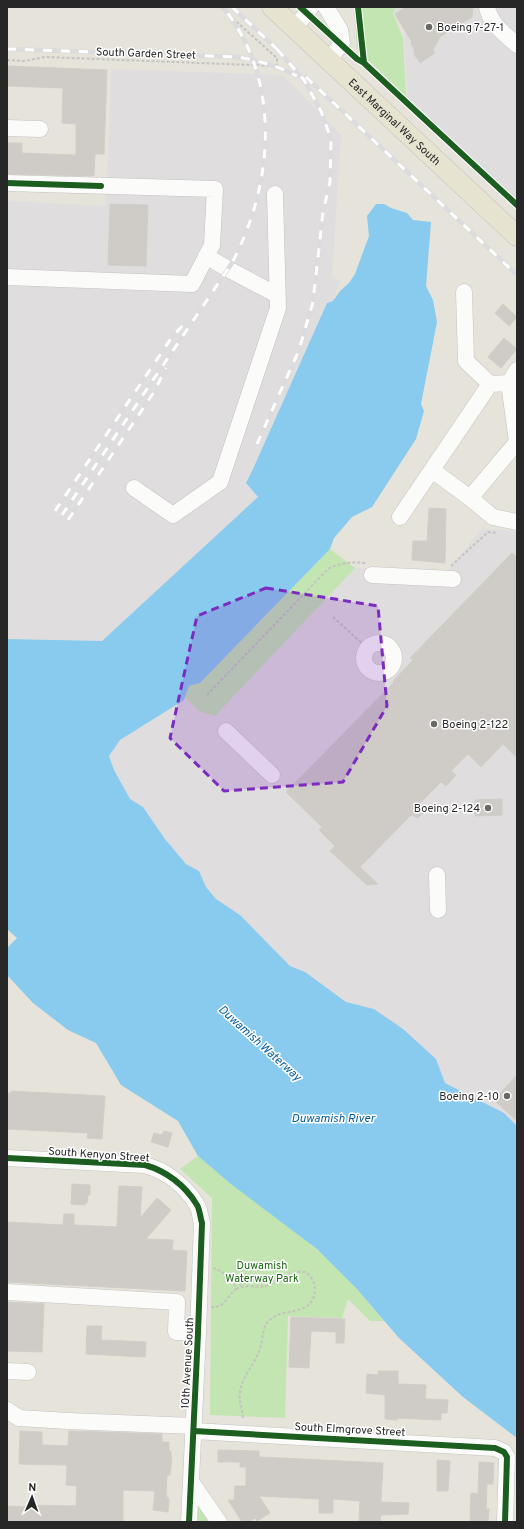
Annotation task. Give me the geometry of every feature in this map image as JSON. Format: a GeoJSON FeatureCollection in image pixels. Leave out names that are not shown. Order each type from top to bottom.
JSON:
{"type":"FeatureCollection","features":[{"type":"Feature","properties":{"kind":"main road","name":"East Marginal Way South"},"geometry":{"type":"LineString","coordinates":[[272,7],[517,236]]}},
{"type":"Feature","properties":{"kind":"street"},"geometry":{"type":"LineString","coordinates":[[295,28],[311,7]]}},
{"type":"Feature","properties":{"kind":"street"},"geometry":{"type":"LineString","coordinates":[[326,7],[340,30],[342,43],[329,60]]}},
{"type":"Feature","properties":{"kind":"street"},"geometry":{"type":"LineString","coordinates":[[486,7],[490,17],[497,26],[517,45]]}},
{"type":"Feature","properties":{"kind":"street"},"geometry":{"type":"LineString","coordinates":[[497,26],[517,27]]}},
{"type":"Feature","properties":{"kind":"street"},"geometry":{"type":"LineString","coordinates":[[7,128],[40,129]]}},
{"type":"Feature","properties":{"kind":"street"},"geometry":{"type":"LineString","coordinates":[[7,183],[215,188],[212,246],[192,284],[7,277]]}},
{"type":"Feature","properties":{"kind":"street"},"geometry":{"type":"LineString","coordinates":[[134,488],[172,515],[220,482],[278,308],[275,194]]}},
{"type":"Feature","properties":{"kind":"street"},"geometry":{"type":"LineString","coordinates":[[206,256],[277,295]]}},
{"type":"Feature","properties":{"kind":"street"},"geometry":{"type":"LineString","coordinates":[[464,292],[466,361],[490,384]]}},
{"type":"Feature","properties":{"kind":"street"},"geometry":{"type":"LineString","coordinates":[[400,517],[490,384],[513,377],[517,442],[470,498]]}},
{"type":"Feature","properties":{"kind":"street"},"geometry":{"type":"LineString","coordinates":[[432,470],[493,517],[517,522]]}},
{"type":"Feature","properties":{"kind":"street"},"geometry":{"type":"LineString","coordinates":[[371,569],[452,573]]}},
{"type":"Feature","properties":{"kind":"street"},"geometry":{"type":"LineString","coordinates":[[226,732],[272,775]]}},
{"type":"Feature","properties":{"kind":"street"},"geometry":{"type":"LineString","coordinates":[[437,875],[438,910]]}},
{"type":"Feature","properties":{"kind":"street","name":"South Kenyon Street"},"geometry":{"type":"LineString","coordinates":[[7,1158],[145,1165],[163,1172],[174,1179],[185,1189],[198,1206]]}},
{"type":"Feature","properties":{"kind":"street","name":"10th Avenue South"},"geometry":{"type":"LineString","coordinates":[[189,1522],[192,1483],[202,1223],[198,1206]]}},
{"type":"Feature","properties":{"kind":"street"},"geometry":{"type":"LineString","coordinates":[[7,1292],[177,1302],[176,1332],[198,1333]]}},
{"type":"Feature","properties":{"kind":"street"},"geometry":{"type":"LineString","coordinates":[[7,1370],[28,1372]]}},
{"type":"Feature","properties":{"kind":"street","name":"South Elmgrove Street"},"geometry":{"type":"LineString","coordinates":[[7,1410],[19,1418],[495,1448],[504,1452],[507,1457],[508,1464],[505,1522]]}},
{"type":"Feature","properties":{"kind":"street"},"geometry":{"type":"LineString","coordinates":[[192,1483],[219,1522]]}},
{"type":"Feature","properties":{"kind":"path"},"geometry":{"type":"LineString","coordinates":[[452,573],[488,532],[502,533]]}},
{"type":"Feature","properties":{"kind":"path"},"geometry":{"type":"LineString","coordinates":[[207,695],[328,569],[336,564],[344,563],[371,569]]}},
{"type":"Feature","properties":{"kind":"path"},"geometry":{"type":"LineString","coordinates":[[333,617],[367,648]]}},
{"type":"Feature","properties":{"kind":"path"},"geometry":{"type":"LineString","coordinates":[[213,1268],[217,1268],[233,1281],[244,1286]]}},
{"type":"Feature","properties":{"kind":"path"},"geometry":{"type":"LineString","coordinates":[[211,1307],[218,1307],[222,1305],[236,1289],[244,1286],[264,1286],[273,1283],[291,1273],[299,1271],[310,1276],[314,1284],[314,1298],[308,1306],[279,1314],[266,1324],[260,1349],[254,1363],[243,1379],[240,1391],[243,1419]]}},
{"type":"Feature","properties":{"kind":"path"},"geometry":{"type":"LineString","coordinates":[[233,1281],[236,1289]]}},
{"type":"Feature","properties":{"kind":"highlighted area"},"geometry":{"type":"Polygon","coordinates":[[[266,588],[378,606],[387,706],[343,782],[224,791],[170,738],[197,616],[266,588]]]}},
{"type":"Feature","properties":{"kind":"shaded area"},"geometry":{"type":"Polygon","coordinates":[[[390,7],[517,7],[517,204],[408,104],[404,32],[390,7]]]}},
{"type":"Feature","properties":{"kind":"shaded area"},"geometry":{"type":"Polygon","coordinates":[[[111,69],[283,75],[341,135],[332,276],[340,281],[333,301],[327,303],[246,483],[258,497],[102,641],[7,639],[7,201],[106,206],[111,69]]]}},
{"type":"Feature","properties":{"kind":"shaded area"},"geometry":{"type":"Polygon","coordinates":[[[481,529],[517,531],[517,1126],[504,1113],[445,1083],[436,1059],[374,1009],[346,1002],[305,972],[290,966],[240,915],[216,899],[206,887],[199,871],[186,864],[165,839],[143,807],[130,799],[114,770],[109,756],[120,740],[184,700],[185,697],[199,711],[215,716],[355,568],[448,571],[481,529]]]}},
{"type":"Feature","properties":{"kind":"green space"},"geometry":{"type":"Polygon","coordinates":[[[354,7],[395,7],[393,13],[403,38],[406,96],[357,49],[354,7]]]}},
{"type":"Feature","properties":{"kind":"green space"},"geometry":{"type":"Polygon","coordinates":[[[330,549],[355,568],[215,716],[199,711],[185,697],[189,686],[200,683],[330,549]]]}},
{"type":"Feature","properties":{"kind":"green space","name":"Duwamish Waterway Park"},"geometry":{"type":"Polygon","coordinates":[[[198,1156],[325,1256],[384,1321],[370,1321],[348,1299],[342,1318],[288,1316],[285,1418],[210,1415],[212,1198],[180,1169],[198,1156]]]}},
{"type":"Feature","properties":{"kind":"green space"},"geometry":{"type":"Polygon","coordinates":[[[192,1491],[216,1522],[189,1522],[192,1491]]]}},
{"type":"Feature","properties":{"kind":"water","name":"Duwamish River"},"geometry":{"type":"Polygon","coordinates":[[[376,204],[384,204],[407,213],[413,220],[431,222],[426,286],[433,300],[437,322],[421,404],[424,411],[416,439],[372,507],[352,517],[334,538],[330,549],[200,683],[189,686],[184,700],[120,740],[109,756],[114,770],[130,799],[143,807],[165,839],[186,864],[199,871],[206,887],[216,899],[240,915],[290,966],[305,972],[346,1002],[374,1009],[403,1029],[436,1059],[445,1083],[504,1113],[517,1126],[517,1438],[463,1397],[399,1338],[356,1288],[317,1249],[231,1184],[198,1156],[178,1121],[121,1085],[96,1043],[68,1030],[33,1003],[7,975],[7,948],[17,938],[7,929],[7,639],[102,641],[258,497],[246,483],[327,303],[333,301],[355,274],[369,236],[367,216],[376,204]]]}},
{"type":"Feature","properties":{"kind":"building","name":"Boeing 7-27-1"},"geometry":{"type":"Polygon","coordinates":[[[406,7],[473,7],[472,17],[440,37],[433,50],[435,53],[420,63],[414,54],[412,42],[395,14],[406,7]]]}},
{"type":"Feature","properties":{"kind":"building"},"geometry":{"type":"Polygon","coordinates":[[[7,66],[107,70],[104,154],[95,154],[94,176],[7,174],[7,143],[22,143],[22,153],[76,155],[76,124],[62,123],[63,88],[7,86],[7,66]]]}},
{"type":"Feature","properties":{"kind":"building"},"geometry":{"type":"Polygon","coordinates":[[[110,204],[148,205],[146,266],[108,265],[110,204]]]}},
{"type":"Feature","properties":{"kind":"building"},"geometry":{"type":"Polygon","coordinates":[[[503,304],[517,317],[509,326],[495,313],[503,304]]]}},
{"type":"Feature","properties":{"kind":"building"},"geometry":{"type":"Polygon","coordinates":[[[504,338],[517,349],[501,368],[488,357],[504,338]]]}},
{"type":"Feature","properties":{"kind":"building"},"geometry":{"type":"Polygon","coordinates":[[[429,508],[446,509],[445,563],[412,560],[413,541],[427,541],[429,508]]]}},
{"type":"Feature","properties":{"kind":"building","name":"Boeing 2-122"},"geometry":{"type":"Polygon","coordinates":[[[512,553],[517,557],[517,758],[503,744],[481,767],[468,754],[451,771],[456,775],[446,786],[441,782],[419,804],[426,810],[418,818],[411,815],[360,867],[378,884],[367,885],[330,851],[335,846],[319,830],[322,827],[286,792],[394,682],[393,681],[413,660],[410,658],[512,553]]]}},
{"type":"Feature","properties":{"kind":"building","name":"Boeing 2-124"},"geometry":{"type":"Polygon","coordinates":[[[502,799],[502,815],[475,816],[475,800],[502,799]]]}},
{"type":"Feature","properties":{"kind":"building","name":"Boeing 2-10"},"geometry":{"type":"Polygon","coordinates":[[[517,1075],[517,1121],[494,1100],[517,1075]]]}},
{"type":"Feature","properties":{"kind":"building"},"geometry":{"type":"Polygon","coordinates":[[[11,1091],[105,1096],[102,1139],[87,1138],[88,1133],[7,1129],[7,1093],[11,1093],[11,1091]]]}},
{"type":"Feature","properties":{"kind":"building"},"geometry":{"type":"Polygon","coordinates":[[[164,1131],[172,1133],[168,1147],[151,1142],[154,1133],[162,1135],[164,1131]]]}},
{"type":"Feature","properties":{"kind":"building"},"geometry":{"type":"Polygon","coordinates":[[[72,1184],[90,1185],[90,1195],[88,1195],[87,1203],[85,1203],[85,1205],[71,1204],[72,1184]]]}},
{"type":"Feature","properties":{"kind":"building"},"geometry":{"type":"Polygon","coordinates":[[[119,1186],[142,1187],[140,1218],[157,1198],[171,1210],[146,1239],[173,1240],[172,1250],[187,1251],[185,1291],[7,1282],[7,1222],[63,1225],[64,1214],[74,1214],[74,1225],[117,1227],[119,1186]]]}},
{"type":"Feature","properties":{"kind":"building"},"geometry":{"type":"Polygon","coordinates":[[[7,1302],[44,1304],[42,1352],[7,1351],[7,1302]]]}},
{"type":"Feature","properties":{"kind":"building"},"geometry":{"type":"Polygon","coordinates":[[[291,1317],[345,1319],[344,1343],[336,1343],[336,1332],[311,1331],[309,1368],[289,1367],[291,1317]]]}},
{"type":"Feature","properties":{"kind":"building"},"geometry":{"type":"Polygon","coordinates":[[[87,1326],[102,1326],[101,1340],[146,1342],[145,1357],[86,1354],[87,1326]]]}},
{"type":"Feature","properties":{"kind":"building"},"geometry":{"type":"Polygon","coordinates":[[[378,1371],[398,1371],[398,1384],[426,1385],[425,1399],[448,1400],[447,1413],[441,1413],[441,1420],[397,1418],[397,1420],[385,1419],[385,1395],[366,1393],[367,1374],[378,1375],[378,1371]]]}},
{"type":"Feature","properties":{"kind":"building"},"geometry":{"type":"Polygon","coordinates":[[[20,1431],[42,1432],[42,1445],[68,1446],[69,1431],[162,1434],[162,1442],[169,1442],[169,1451],[171,1451],[172,1457],[170,1475],[167,1475],[166,1497],[168,1497],[169,1501],[168,1512],[153,1510],[155,1491],[123,1490],[123,1522],[7,1522],[7,1506],[76,1506],[77,1486],[66,1485],[67,1465],[19,1464],[20,1431]]]}},
{"type":"Feature","properties":{"kind":"building"},"geometry":{"type":"Polygon","coordinates":[[[218,1450],[259,1451],[259,1457],[383,1463],[381,1502],[409,1503],[408,1514],[381,1515],[380,1522],[359,1522],[360,1501],[333,1499],[333,1513],[319,1513],[319,1499],[259,1496],[270,1513],[257,1521],[255,1518],[249,1522],[242,1522],[228,1500],[234,1500],[235,1486],[246,1486],[246,1467],[240,1467],[240,1462],[218,1462],[218,1450]]]}},
{"type":"Feature","properties":{"kind":"building"},"geometry":{"type":"Polygon","coordinates":[[[437,1460],[450,1461],[448,1491],[437,1491],[437,1460]]]}},
{"type":"Feature","properties":{"kind":"building"},"geometry":{"type":"Polygon","coordinates":[[[479,1462],[494,1463],[493,1484],[487,1484],[486,1509],[489,1509],[488,1522],[470,1522],[471,1493],[478,1494],[479,1462]]]}},
{"type":"Feature","properties":{"kind":"railway"},"geometry":{"type":"LineString","coordinates":[[62,515],[232,263],[246,232],[257,200],[263,166],[265,133],[263,99],[255,67],[242,36],[223,7]]}},
{"type":"Feature","properties":{"kind":"railway"},"geometry":{"type":"LineString","coordinates":[[232,7],[280,52]]}},
{"type":"Feature","properties":{"kind":"railway"},"geometry":{"type":"LineString","coordinates":[[257,444],[299,350],[313,302],[323,212],[330,182],[331,139],[321,111],[304,80],[276,48]]}},
{"type":"Feature","properties":{"kind":"railway"},"geometry":{"type":"LineString","coordinates":[[7,49],[238,57],[269,64],[297,76]]}},
{"type":"Feature","properties":{"kind":"railway"},"geometry":{"type":"LineString","coordinates":[[306,77],[517,275]]}},
{"type":"Feature","properties":{"kind":"railway"},"geometry":{"type":"LineString","coordinates":[[55,511],[172,337],[186,322]]}},
{"type":"Feature","properties":{"kind":"railway"},"geometry":{"type":"LineString","coordinates":[[68,520],[154,392],[166,368]]}},
{"type":"Feature","properties":{"kind":"cycle path"},"geometry":{"type":"LineString","coordinates":[[300,7],[357,59],[364,63],[517,205]]}},
{"type":"Feature","properties":{"kind":"cycle path"},"geometry":{"type":"LineString","coordinates":[[358,7],[364,63]]}},
{"type":"Feature","properties":{"kind":"cycle path"},"geometry":{"type":"LineString","coordinates":[[7,183],[101,186]]}},
{"type":"Feature","properties":{"kind":"cycle path"},"geometry":{"type":"LineString","coordinates":[[7,1158],[145,1165],[168,1175],[181,1185],[198,1207],[202,1223],[189,1522]]}},
{"type":"Feature","properties":{"kind":"cycle path"},"geometry":{"type":"LineString","coordinates":[[194,1431],[495,1448],[504,1452],[507,1457],[505,1522]]}},
{"type":"Feature","properties":{"kind":"place","name":"Boeing 7-27-1"},"geometry":{"type":"Point","coordinates":[429,27]}},
{"type":"Feature","properties":{"kind":"place","name":"Boeing 2-122"},"geometry":{"type":"Point","coordinates":[434,724]}},
{"type":"Feature","properties":{"kind":"place","name":"Boeing 2-124"},"geometry":{"type":"Point","coordinates":[488,808]}},
{"type":"Feature","properties":{"kind":"place","name":"Boeing 2-10"},"geometry":{"type":"Point","coordinates":[507,1096]}},
{"type":"Feature","properties":{"kind":"water label","name":"Duwamish Waterway"},"geometry":{"type":"Point","coordinates":[260,1043]}}]}
